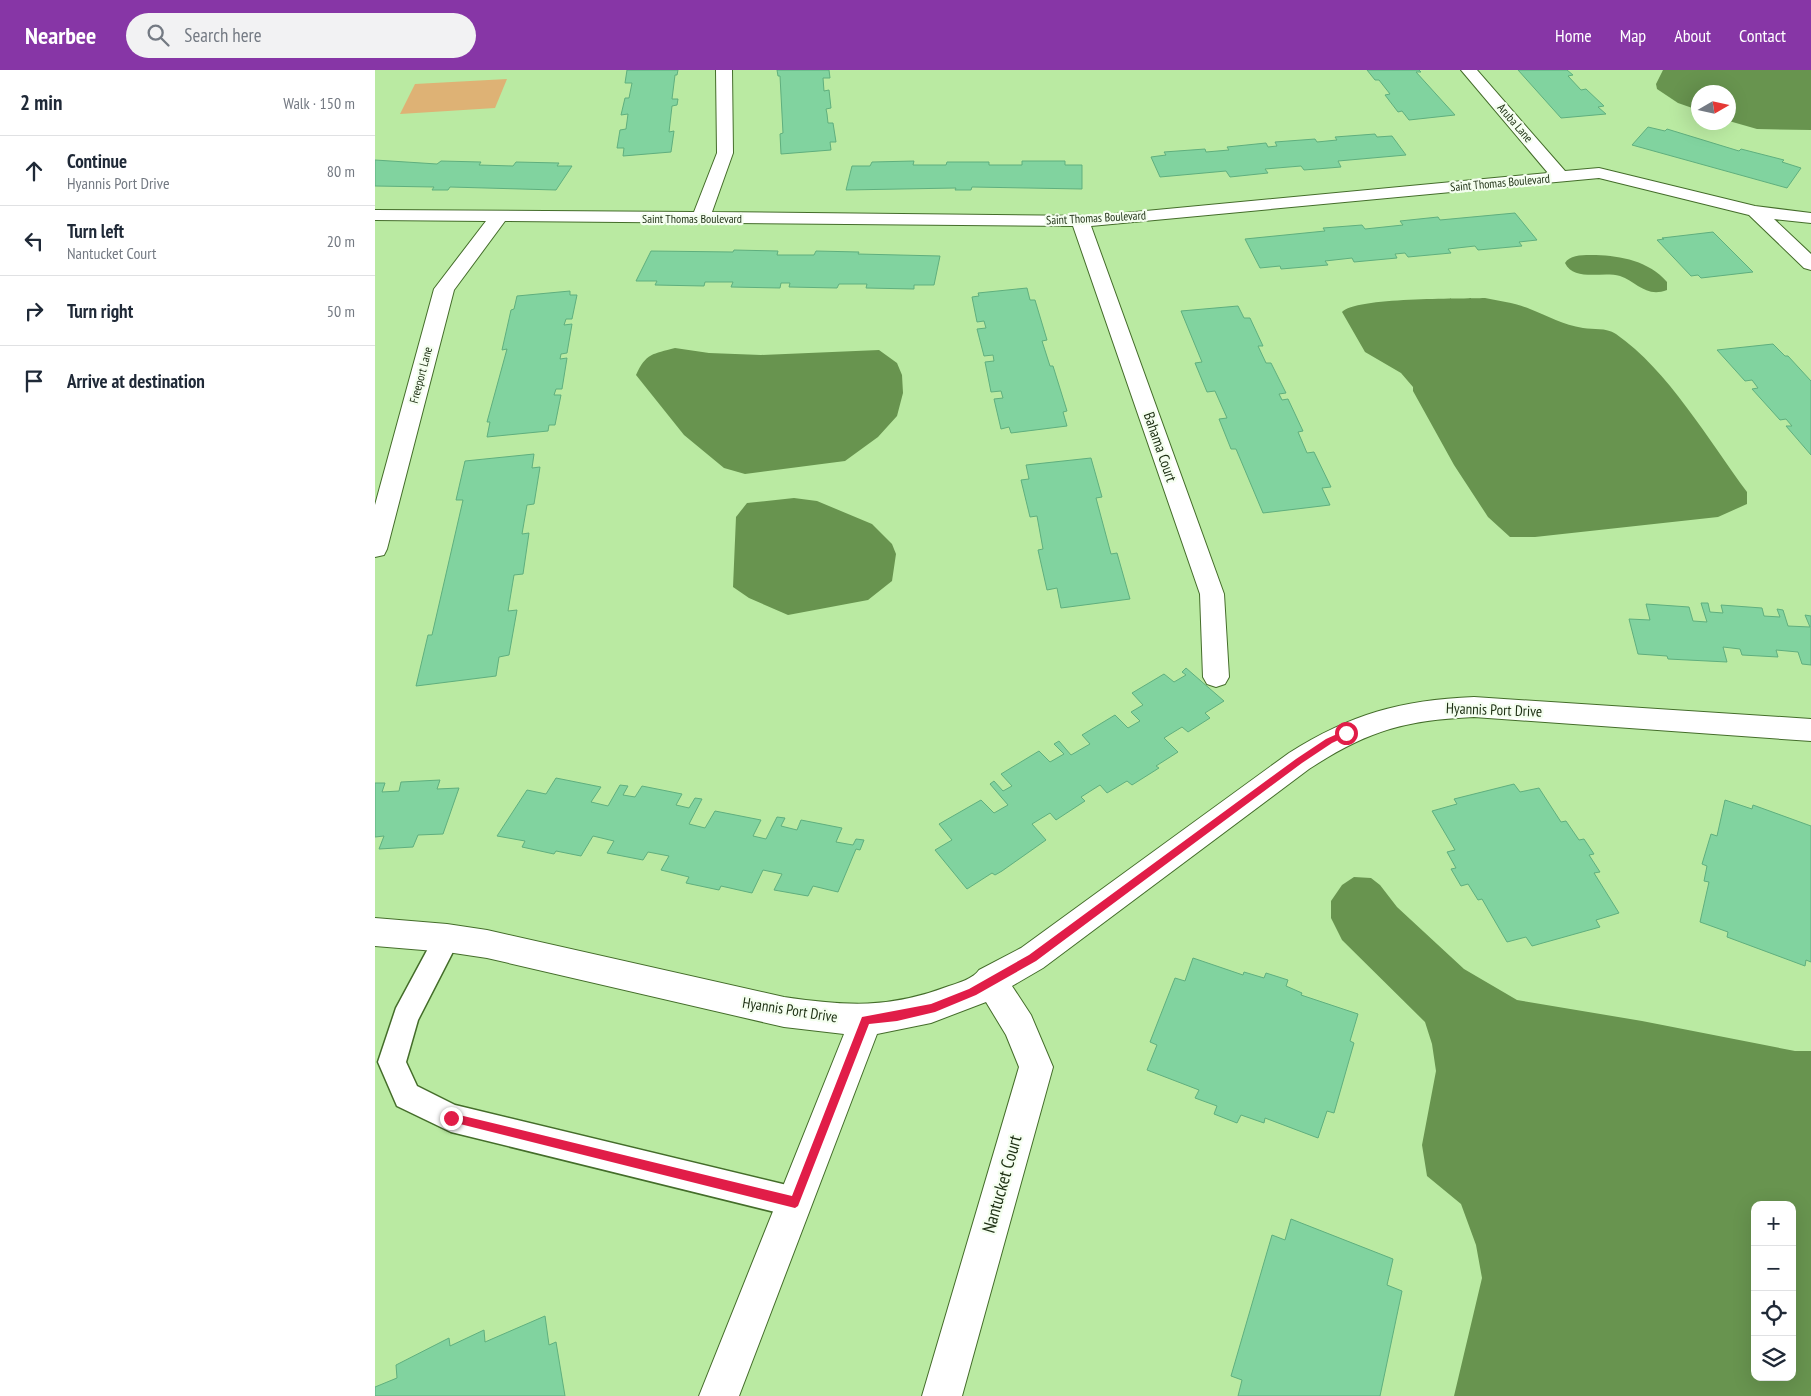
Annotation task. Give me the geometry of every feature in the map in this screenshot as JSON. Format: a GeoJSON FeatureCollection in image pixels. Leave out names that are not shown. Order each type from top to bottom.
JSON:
{"type":"FeatureCollection","features":[{"type":"Feature","properties":{"kind":"street"},"geometry":{"type":"LineString","coordinates":[[701,219],[725,153],[724,70]]}},
{"type":"Feature","properties":{"kind":"street","name":"Aruba Lane"},"geometry":{"type":"LineString","coordinates":[[1469,70],[1561,177]]}},
{"type":"Feature","properties":{"kind":"street","name":"Saint Thomas Boulevard"},"geometry":{"type":"LineString","coordinates":[[375,215],[1080,221],[1599,173],[1755,211],[1811,218]]}},
{"type":"Feature","properties":{"kind":"street"},"geometry":{"type":"LineString","coordinates":[[1755,211],[1811,264]]}},
{"type":"Feature","properties":{"kind":"street","name":"Freeport Lane"},"geometry":{"type":"LineString","coordinates":[[375,549],[445,289],[499,217]]}},
{"type":"Feature","properties":{"kind":"street","name":"Bahama Court"},"geometry":{"type":"LineString","coordinates":[[1080,221],[1213,594],[1215,677]]}},
{"type":"Feature","properties":{"kind":"street","name":"Hyannis Port Drive"},"geometry":{"type":"LineString","coordinates":[[375,932],[447,938],[487,944],[785,1012],[819,1017],[866,1020],[897,1016],[931,1008],[973,992],[990,980],[1033,958],[1299,761],[1329,741],[1380,720],[1433,709],[1475,707],[1811,730]]}},
{"type":"Feature","properties":{"kind":"street","name":"Nantucket Court"},"geometry":{"type":"LineString","coordinates":[[942,1396],[1036,1067],[1019,1026],[990,980]]}},
{"type":"Feature","properties":{"kind":"street"},"geometry":{"type":"LineString","coordinates":[[719,1396],[866,1020]]}},
{"type":"Feature","properties":{"kind":"lane"},"geometry":{"type":"LineString","coordinates":[[447,938],[405,1017],[392,1062],[407,1096],[451,1118],[795,1202]]}},
{"type":"Feature","properties":{"kind":"shaded area"},"geometry":{"type":"Polygon","coordinates":[[[1663,70],[1811,70],[1811,130],[1757,129],[1736,123],[1736,85],[1691,85],[1691,108],[1678,103],[1657,89],[1656,84],[1663,70]]]}},
{"type":"Feature","properties":{"kind":"shaded area"},"geometry":{"type":"Polygon","coordinates":[[[507,79],[495,108],[400,114],[415,84],[507,79]]]}},
{"type":"Feature","properties":{"kind":"shaded area"},"geometry":{"type":"Polygon","coordinates":[[[1596,255],[1625,258],[1643,264],[1667,282],[1667,290],[1660,292],[1647,291],[1620,276],[1582,274],[1569,269],[1565,263],[1574,257],[1596,255]]]}},
{"type":"Feature","properties":{"kind":"shaded area"},"geometry":{"type":"Polygon","coordinates":[[[1485,298],[1519,305],[1569,325],[1604,330],[1616,334],[1653,367],[1687,407],[1747,492],[1747,504],[1718,517],[1535,537],[1510,537],[1488,517],[1454,465],[1413,391],[1413,387],[1401,373],[1365,352],[1342,312],[1351,307],[1387,301],[1485,298]]]}},
{"type":"Feature","properties":{"kind":"shaded area"},"geometry":{"type":"Polygon","coordinates":[[[675,348],[709,353],[761,355],[879,350],[897,363],[902,375],[903,393],[897,416],[878,437],[845,461],[745,474],[724,468],[684,435],[636,375],[647,358],[675,348]]]}},
{"type":"Feature","properties":{"kind":"shaded area"},"geometry":{"type":"Polygon","coordinates":[[[794,498],[817,501],[872,524],[892,544],[896,554],[892,581],[868,600],[788,615],[749,598],[733,587],[736,517],[747,503],[794,498]]]}},
{"type":"Feature","properties":{"kind":"shaded area"},"geometry":{"type":"Polygon","coordinates":[[[1354,877],[1371,878],[1380,885],[1397,907],[1464,969],[1517,1000],[1642,1021],[1795,1051],[1811,1051],[1811,1396],[1454,1396],[1482,1278],[1476,1245],[1461,1204],[1427,1176],[1422,1145],[1436,1071],[1432,1044],[1425,1022],[1342,940],[1331,918],[1331,901],[1342,885],[1354,877]]]}},
{"type":"Feature","properties":{"kind":"building"},"geometry":{"type":"Polygon","coordinates":[[[627,70],[678,70],[677,75],[675,75],[672,99],[678,99],[677,105],[672,106],[669,132],[674,131],[671,152],[623,156],[624,148],[617,148],[620,130],[626,129],[628,114],[621,115],[625,98],[629,98],[632,83],[625,83],[627,70]]]}},
{"type":"Feature","properties":{"kind":"building"},"geometry":{"type":"Polygon","coordinates":[[[777,70],[829,70],[830,78],[823,78],[824,91],[829,90],[831,108],[826,109],[828,123],[833,123],[836,142],[830,142],[831,150],[781,154],[780,134],[783,133],[780,76],[778,76],[777,70]]]}},
{"type":"Feature","properties":{"kind":"building"},"geometry":{"type":"Polygon","coordinates":[[[1367,70],[1419,70],[1421,72],[1416,72],[1455,115],[1409,120],[1402,111],[1398,112],[1385,95],[1390,94],[1379,80],[1375,80],[1367,70]]]}},
{"type":"Feature","properties":{"kind":"building"},"geometry":{"type":"Polygon","coordinates":[[[1518,70],[1567,70],[1573,75],[1568,76],[1581,90],[1586,89],[1604,106],[1598,107],[1606,114],[1561,118],[1518,70]]]}},
{"type":"Feature","properties":{"kind":"building"},"geometry":{"type":"Polygon","coordinates":[[[1648,127],[1665,131],[1667,129],[1739,151],[1741,149],[1784,160],[1782,162],[1801,168],[1787,188],[1632,145],[1648,127]]]}},
{"type":"Feature","properties":{"kind":"building"},"geometry":{"type":"Polygon","coordinates":[[[1375,134],[1377,137],[1392,136],[1406,155],[1338,161],[1341,167],[1304,170],[1301,166],[1265,169],[1268,173],[1230,177],[1226,171],[1160,177],[1151,157],[1166,155],[1164,152],[1205,149],[1206,152],[1229,150],[1227,147],[1266,143],[1268,147],[1277,146],[1275,142],[1315,139],[1317,142],[1337,140],[1335,137],[1375,134]]]}},
{"type":"Feature","properties":{"kind":"building"},"geometry":{"type":"Polygon","coordinates":[[[375,160],[437,164],[441,161],[481,162],[479,165],[513,166],[516,162],[559,163],[557,166],[572,166],[556,190],[450,187],[448,190],[432,190],[434,187],[375,186],[375,160]]]}},
{"type":"Feature","properties":{"kind":"building"},"geometry":{"type":"Polygon","coordinates":[[[914,161],[913,165],[946,165],[947,162],[989,162],[989,165],[1022,165],[1022,161],[1065,161],[1065,165],[1082,165],[1082,189],[972,187],[971,190],[955,190],[956,188],[846,190],[852,166],[870,166],[872,162],[914,161]]]}},
{"type":"Feature","properties":{"kind":"building"},"geometry":{"type":"Polygon","coordinates":[[[1515,213],[1537,240],[1519,242],[1522,246],[1478,250],[1475,246],[1448,249],[1451,253],[1408,257],[1405,253],[1395,254],[1397,258],[1354,262],[1352,258],[1325,261],[1328,265],[1281,269],[1280,266],[1260,268],[1245,239],[1325,231],[1323,228],[1362,225],[1365,229],[1403,225],[1400,221],[1438,217],[1440,220],[1515,213]]]}},
{"type":"Feature","properties":{"kind":"building"},"geometry":{"type":"Polygon","coordinates":[[[1713,232],[1753,272],[1701,278],[1698,275],[1691,276],[1657,240],[1664,239],[1662,238],[1713,232]]]}},
{"type":"Feature","properties":{"kind":"building"},"geometry":{"type":"Polygon","coordinates":[[[734,250],[778,251],[777,255],[814,255],[816,251],[940,256],[934,285],[914,285],[914,289],[866,288],[867,284],[839,284],[837,288],[789,287],[790,283],[781,283],[780,288],[731,287],[733,282],[705,282],[704,286],[655,285],[657,281],[636,281],[651,251],[733,252],[734,250]]]}},
{"type":"Feature","properties":{"kind":"building"},"geometry":{"type":"Polygon","coordinates":[[[1027,288],[1030,300],[1035,300],[1047,340],[1042,341],[1050,366],[1053,366],[1067,411],[1063,412],[1067,426],[1011,433],[1009,427],[1001,429],[994,399],[1003,398],[1001,391],[991,392],[985,362],[994,361],[993,355],[984,356],[977,329],[986,328],[984,321],[977,322],[972,297],[979,296],[978,293],[1027,288]]]}},
{"type":"Feature","properties":{"kind":"building"},"geometry":{"type":"Polygon","coordinates":[[[570,291],[570,295],[577,295],[572,319],[566,319],[564,325],[572,324],[567,353],[561,354],[560,359],[567,358],[562,389],[556,389],[554,395],[561,395],[555,425],[549,425],[548,431],[487,437],[490,422],[487,422],[507,349],[502,350],[511,310],[514,309],[517,296],[570,291]]]}},
{"type":"Feature","properties":{"kind":"building"},"geometry":{"type":"Polygon","coordinates":[[[1238,306],[1244,318],[1250,318],[1263,346],[1258,346],[1266,363],[1271,363],[1286,393],[1279,394],[1282,400],[1288,399],[1303,431],[1298,432],[1307,453],[1314,452],[1331,487],[1322,488],[1330,505],[1263,513],[1236,449],[1231,449],[1219,419],[1227,418],[1215,391],[1207,392],[1195,363],[1202,362],[1181,311],[1238,306]]]}},
{"type":"Feature","properties":{"kind":"building"},"geometry":{"type":"Polygon","coordinates":[[[1773,344],[1785,356],[1788,356],[1811,381],[1811,455],[1786,426],[1792,426],[1786,419],[1780,420],[1752,389],[1758,388],[1752,380],[1745,381],[1717,350],[1773,344]]]}},
{"type":"Feature","properties":{"kind":"building"},"geometry":{"type":"Polygon","coordinates":[[[534,454],[532,468],[540,467],[534,504],[527,505],[522,534],[529,533],[523,574],[514,575],[508,611],[517,610],[509,655],[499,657],[496,676],[416,686],[428,635],[432,635],[463,500],[456,500],[465,461],[534,454]]]}},
{"type":"Feature","properties":{"kind":"building"},"geometry":{"type":"Polygon","coordinates":[[[1091,458],[1102,497],[1096,498],[1111,554],[1117,553],[1130,599],[1061,608],[1057,588],[1047,590],[1038,550],[1043,549],[1037,516],[1030,517],[1021,480],[1029,479],[1026,465],[1091,458]]]}},
{"type":"Feature","properties":{"kind":"building"},"geometry":{"type":"Polygon","coordinates":[[[1701,603],[1708,603],[1710,612],[1723,613],[1721,605],[1762,608],[1764,616],[1780,617],[1777,609],[1783,610],[1788,626],[1810,627],[1805,615],[1811,616],[1811,665],[1802,664],[1798,652],[1776,650],[1778,657],[1742,655],[1740,649],[1723,647],[1727,662],[1668,659],[1667,656],[1638,654],[1629,619],[1650,620],[1646,604],[1689,607],[1693,621],[1707,622],[1701,603]]]}},
{"type":"Feature","properties":{"kind":"building"},"geometry":{"type":"Polygon","coordinates":[[[1186,668],[1224,701],[1205,713],[1210,718],[1188,732],[1182,727],[1164,738],[1178,752],[1156,766],[1159,768],[1132,785],[1127,781],[1107,793],[1100,785],[1081,797],[1085,801],[1056,820],[1050,813],[1032,824],[1046,840],[1002,871],[995,875],[992,873],[967,889],[935,850],[952,840],[939,824],[981,800],[994,813],[1008,805],[990,784],[994,781],[1003,791],[1012,786],[1001,774],[1039,751],[1050,762],[1064,754],[1054,744],[1059,741],[1071,755],[1090,744],[1082,735],[1115,715],[1128,728],[1140,721],[1131,712],[1143,705],[1132,693],[1164,674],[1174,682],[1186,675],[1182,672],[1186,668]]]}},
{"type":"Feature","properties":{"kind":"building"},"geometry":{"type":"Polygon","coordinates":[[[556,778],[601,787],[591,802],[608,806],[620,785],[628,786],[623,795],[635,797],[642,786],[682,794],[676,805],[689,808],[695,798],[702,799],[689,824],[705,828],[715,811],[761,820],[753,836],[766,839],[777,817],[785,818],[781,826],[797,830],[801,820],[842,828],[836,842],[853,845],[856,839],[864,840],[860,850],[856,849],[838,892],[813,886],[808,896],[774,890],[782,874],[763,870],[752,893],[721,886],[719,890],[686,883],[689,877],[661,870],[669,856],[648,852],[643,860],[607,853],[614,841],[593,836],[581,856],[556,851],[554,854],[522,847],[525,841],[497,836],[527,790],[546,794],[556,778]]]}},
{"type":"Feature","properties":{"kind":"building"},"geometry":{"type":"Polygon","coordinates":[[[440,780],[437,789],[459,788],[443,834],[418,835],[413,847],[379,849],[384,836],[375,837],[375,783],[385,783],[382,792],[399,791],[401,782],[440,780]]]}},
{"type":"Feature","properties":{"kind":"building"},"geometry":{"type":"Polygon","coordinates":[[[1514,784],[1520,792],[1539,788],[1561,822],[1566,821],[1579,840],[1584,839],[1594,854],[1589,855],[1600,872],[1594,873],[1619,913],[1596,920],[1600,927],[1532,946],[1526,937],[1507,942],[1482,899],[1478,900],[1468,884],[1461,886],[1451,869],[1456,868],[1447,852],[1455,850],[1432,811],[1457,804],[1454,799],[1514,784]]]}},
{"type":"Feature","properties":{"kind":"building"},"geometry":{"type":"Polygon","coordinates":[[[1725,800],[1752,809],[1753,805],[1811,826],[1811,962],[1806,960],[1805,966],[1727,937],[1728,932],[1700,922],[1709,882],[1704,881],[1707,866],[1702,864],[1711,834],[1717,836],[1725,800]]]}},
{"type":"Feature","properties":{"kind":"building"},"geometry":{"type":"Polygon","coordinates":[[[1193,958],[1243,975],[1244,972],[1264,978],[1266,973],[1288,980],[1286,986],[1302,993],[1301,995],[1358,1014],[1350,1041],[1354,1043],[1334,1113],[1327,1111],[1318,1138],[1265,1118],[1264,1123],[1241,1115],[1237,1123],[1214,1114],[1217,1106],[1195,1098],[1199,1090],[1147,1070],[1157,1045],[1150,1042],[1175,978],[1185,981],[1193,958]]]}},
{"type":"Feature","properties":{"kind":"building"},"geometry":{"type":"Polygon","coordinates":[[[1291,1219],[1393,1259],[1387,1285],[1402,1291],[1380,1396],[1238,1396],[1242,1380],[1231,1376],[1272,1235],[1285,1240],[1291,1219]]]}},
{"type":"Feature","properties":{"kind":"building"},"geometry":{"type":"Polygon","coordinates":[[[545,1316],[549,1345],[556,1342],[565,1396],[375,1396],[375,1387],[397,1378],[396,1365],[449,1338],[450,1346],[484,1330],[485,1342],[545,1316]]]}},
{"type":"Feature","properties":{"kind":"route"},"geometry":{"type":"LineString","coordinates":[[451,1118],[795,1202],[866,1020],[897,1016],[931,1008],[973,992],[990,980],[1033,958],[1299,761],[1329,741],[1346,733]]}}]}
